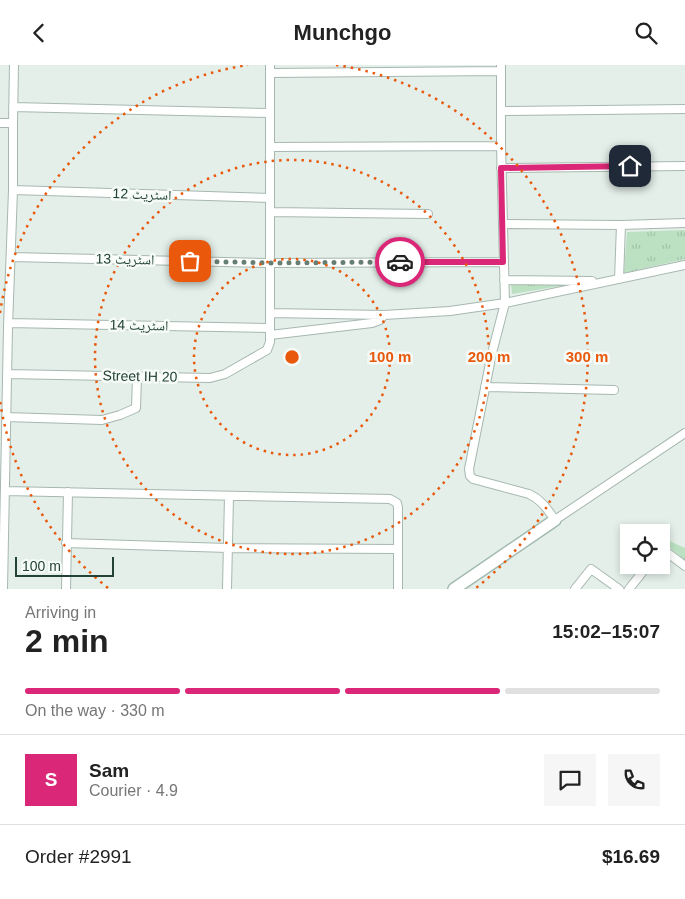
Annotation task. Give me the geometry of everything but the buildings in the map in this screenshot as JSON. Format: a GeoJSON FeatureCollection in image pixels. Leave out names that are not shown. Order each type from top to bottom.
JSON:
{"type":"FeatureCollection","features":[{"type":"Feature","properties":{"kind":"street"},"geometry":{"type":"LineString","coordinates":[[3,589],[2,544],[5,491],[3,443],[6,417],[5,326],[11,257],[14,65]]}},
{"type":"Feature","properties":{"kind":"street"},"geometry":{"type":"LineString","coordinates":[[270,332],[270,69],[501,68],[500,146],[505,303],[492,353],[469,469],[470,476],[473,479],[529,494],[537,498],[544,504],[555,520]]}},
{"type":"Feature","properties":{"kind":"street"},"geometry":{"type":"LineString","coordinates":[[13,107],[270,113]]}},
{"type":"Feature","properties":{"kind":"street"},"geometry":{"type":"LineString","coordinates":[[501,111],[685,109]]}},
{"type":"Feature","properties":{"kind":"street"},"geometry":{"type":"LineString","coordinates":[[0,123],[13,123]]}},
{"type":"Feature","properties":{"kind":"street"},"geometry":{"type":"LineString","coordinates":[[270,147],[500,146]]}},
{"type":"Feature","properties":{"kind":"street"},"geometry":{"type":"LineString","coordinates":[[501,168],[685,166]]}},
{"type":"Feature","properties":{"kind":"street","name":"اسٹریٹ 12"},"geometry":{"type":"LineString","coordinates":[[13,190],[270,198]]}},
{"type":"Feature","properties":{"kind":"street"},"geometry":{"type":"LineString","coordinates":[[270,212],[428,214]]}},
{"type":"Feature","properties":{"kind":"street"},"geometry":{"type":"LineString","coordinates":[[503,224],[621,225],[685,223]]}},
{"type":"Feature","properties":{"kind":"street"},"geometry":{"type":"LineString","coordinates":[[619,279],[621,225]]}},
{"type":"Feature","properties":{"kind":"street","name":"اسٹریٹ 13"},"geometry":{"type":"LineString","coordinates":[[11,257],[270,263],[503,262]]}},
{"type":"Feature","properties":{"kind":"street"},"geometry":{"type":"LineString","coordinates":[[270,313],[384,315],[450,311],[505,303],[685,265]]}},
{"type":"Feature","properties":{"kind":"street"},"geometry":{"type":"LineString","coordinates":[[504,280],[604,281]]}},
{"type":"Feature","properties":{"kind":"street","name":"اسٹریٹ 14"},"geometry":{"type":"LineString","coordinates":[[5,326],[270,332],[372,323],[380,320],[384,315]]}},
{"type":"Feature","properties":{"kind":"street","name":"Street IH 20"},"geometry":{"type":"LineString","coordinates":[[5,376],[217,377],[267,350],[270,343],[270,332]]}},
{"type":"Feature","properties":{"kind":"street"},"geometry":{"type":"LineString","coordinates":[[6,417],[102,420],[120,415],[136,408],[137,376]]}},
{"type":"Feature","properties":{"kind":"street"},"geometry":{"type":"LineString","coordinates":[[485,387],[614,390]]}},
{"type":"Feature","properties":{"kind":"street"},"geometry":{"type":"LineString","coordinates":[[454,589],[685,433]]}},
{"type":"Feature","properties":{"kind":"street"},"geometry":{"type":"LineString","coordinates":[[5,491],[390,499],[396,503],[398,508],[398,589]]}},
{"type":"Feature","properties":{"kind":"street"},"geometry":{"type":"LineString","coordinates":[[66,589],[68,492]]}},
{"type":"Feature","properties":{"kind":"street"},"geometry":{"type":"LineString","coordinates":[[227,589],[229,497]]}},
{"type":"Feature","properties":{"kind":"street"},"geometry":{"type":"LineString","coordinates":[[66,543],[228,548],[398,549]]}},
{"type":"Feature","properties":{"kind":"street"},"geometry":{"type":"LineString","coordinates":[[670,555],[685,566]]}},
{"type":"Feature","properties":{"kind":"street"},"geometry":{"type":"LineString","coordinates":[[575,589],[591,569],[619,589]]}},
{"type":"Feature","properties":{"kind":"street"},"geometry":{"type":"LineString","coordinates":[[629,589],[641,574]]}},
{"type":"Feature","properties":{"kind":"green space"},"geometry":{"type":"Polygon","coordinates":[[[685,230],[685,259],[624,273],[627,232],[685,230]]]}},
{"type":"Feature","properties":{"kind":"green space"},"geometry":{"type":"Polygon","coordinates":[[[511,283],[579,283],[512,294],[511,283]]]}},
{"type":"Feature","properties":{"kind":"green space"},"geometry":{"type":"Polygon","coordinates":[[[670,541],[685,548],[685,560],[670,548],[670,541]]]}},
{"type":"Feature","properties":{"kind":"way so far"},"geometry":{"type":"LineString","coordinates":[[190,261],[270,263],[400,262]]}},
{"type":"Feature","properties":{"kind":"route"},"geometry":{"type":"LineString","coordinates":[[400,262],[503,262],[501,168],[630,166]]}}]}
